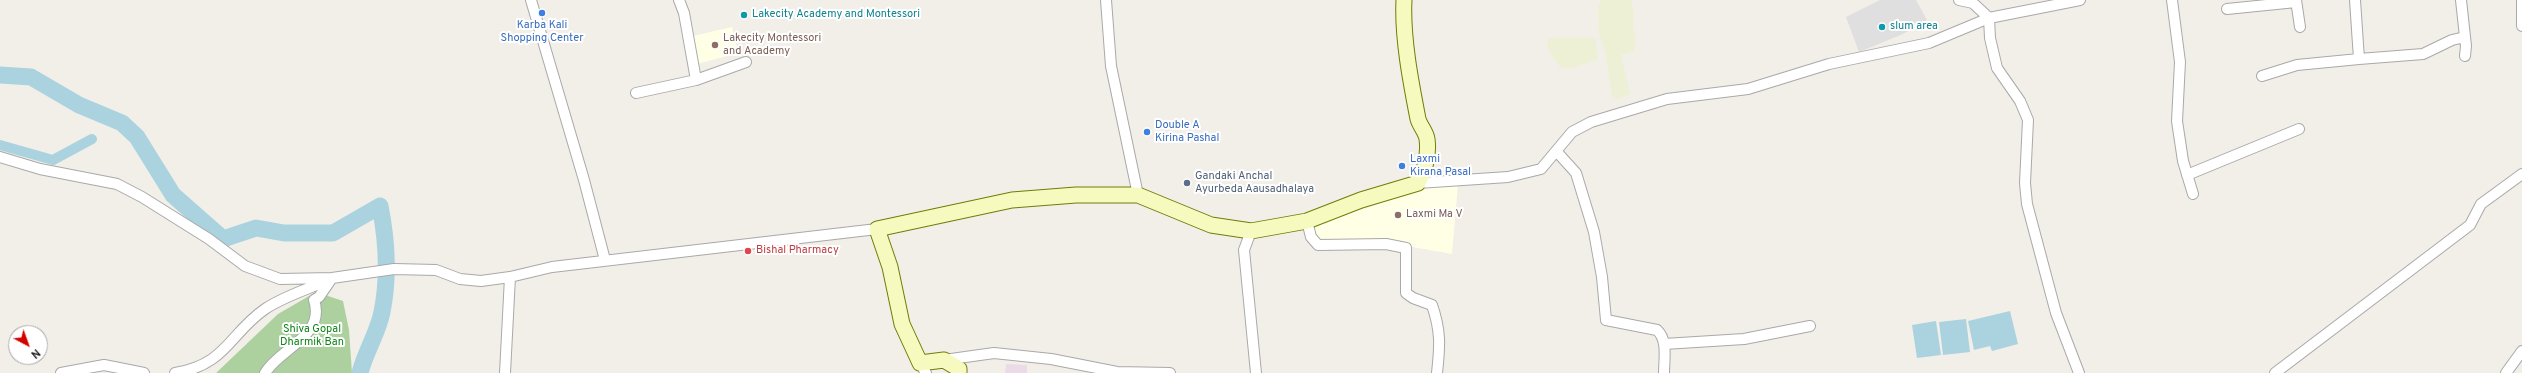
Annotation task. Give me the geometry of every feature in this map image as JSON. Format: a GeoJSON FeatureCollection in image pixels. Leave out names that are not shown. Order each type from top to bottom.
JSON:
{"type":"FeatureCollection","features":[{"type":"Feature","properties":{"kind":"main road"},"geometry":{"type":"LineString","coordinates":[[959,373],[959,369],[944,360],[923,368],[902,324],[890,267],[877,229],[1012,200],[1076,195],[1138,195],[1211,225],[1251,231],[1307,222],[1362,200],[1418,183],[1425,169],[1427,137],[1420,126],[1417,111],[1403,18],[1404,0]]}},
{"type":"Feature","properties":{"kind":"street"},"geometry":{"type":"LineString","coordinates":[[532,0],[584,180],[605,260]]}},
{"type":"Feature","properties":{"kind":"street"},"geometry":{"type":"LineString","coordinates":[[679,0],[684,13],[696,80]]}},
{"type":"Feature","properties":{"kind":"street"},"geometry":{"type":"LineString","coordinates":[[1106,0],[1111,66],[1138,195]]}},
{"type":"Feature","properties":{"kind":"street"},"geometry":{"type":"LineString","coordinates":[[1959,0],[1973,3],[1989,18],[1990,38],[1997,68],[2020,101],[2028,120],[2025,183],[2027,204],[2056,313],[2079,373]]}},
{"type":"Feature","properties":{"kind":"street"},"geometry":{"type":"LineString","coordinates":[[1418,183],[1508,177],[1541,169],[1557,152],[1572,132],[1591,122],[1667,99],[1748,89],[1829,64],[1930,43],[1989,18],[2080,0]]}},
{"type":"Feature","properties":{"kind":"street"},"geometry":{"type":"LineString","coordinates":[[2172,0],[2180,62],[2177,121],[2187,175],[2193,194]]}},
{"type":"Feature","properties":{"kind":"street"},"geometry":{"type":"LineString","coordinates":[[2355,0],[2359,59]]}},
{"type":"Feature","properties":{"kind":"street"},"geometry":{"type":"LineString","coordinates":[[2461,0],[2465,37],[2465,56]]}},
{"type":"Feature","properties":{"kind":"street"},"geometry":{"type":"LineString","coordinates":[[2227,9],[2296,1],[2300,27]]}},
{"type":"Feature","properties":{"kind":"street"},"geometry":{"type":"LineString","coordinates":[[2522,1],[2522,26]]}},
{"type":"Feature","properties":{"kind":"street"},"geometry":{"type":"LineString","coordinates":[[2262,76],[2297,65],[2424,54],[2452,40],[2465,37]]}},
{"type":"Feature","properties":{"kind":"street"},"geometry":{"type":"LineString","coordinates":[[636,93],[696,80],[746,62]]}},
{"type":"Feature","properties":{"kind":"street"},"geometry":{"type":"LineString","coordinates":[[2187,175],[2299,129]]}},
{"type":"Feature","properties":{"kind":"street"},"geometry":{"type":"LineString","coordinates":[[1557,152],[1576,173],[1594,232],[1602,277],[1606,320],[1657,330],[1663,335],[1664,373]]}},
{"type":"Feature","properties":{"kind":"street"},"geometry":{"type":"LineString","coordinates":[[0,157],[40,169],[117,184],[142,197],[176,218],[245,266],[280,279],[332,278],[394,269],[436,270],[460,279],[481,281],[510,277],[552,267],[605,260],[877,229]]}},
{"type":"Feature","properties":{"kind":"street"},"geometry":{"type":"LineString","coordinates":[[2275,373],[2470,225],[2481,204],[2522,174]]}},
{"type":"Feature","properties":{"kind":"street"},"geometry":{"type":"LineString","coordinates":[[1307,222],[1311,238],[1318,246],[1386,244],[1406,248],[1406,293],[1413,298],[1432,305],[1439,327],[1440,346],[1437,373]]}},
{"type":"Feature","properties":{"kind":"street"},"geometry":{"type":"LineString","coordinates":[[1251,231],[1244,250],[1256,373]]}},
{"type":"Feature","properties":{"kind":"street"},"geometry":{"type":"LineString","coordinates":[[505,373],[510,277]]}},
{"type":"Feature","properties":{"kind":"street"},"geometry":{"type":"LineString","coordinates":[[175,373],[185,371],[220,355],[250,321],[266,309],[302,290],[332,278]]}},
{"type":"Feature","properties":{"kind":"street"},"geometry":{"type":"LineString","coordinates":[[265,373],[274,360],[312,330],[316,308],[314,300],[319,297],[332,278]]}},
{"type":"Feature","properties":{"kind":"street"},"geometry":{"type":"LineString","coordinates":[[1664,344],[1744,339],[1810,326]]}},
{"type":"Feature","properties":{"kind":"street"},"geometry":{"type":"LineString","coordinates":[[2506,373],[2522,351]]}},
{"type":"Feature","properties":{"kind":"street"},"geometry":{"type":"LineString","coordinates":[[944,360],[994,353],[1051,359],[1117,372],[1170,373]]}},
{"type":"Feature","properties":{"kind":"street"},"geometry":{"type":"LineString","coordinates":[[61,373],[104,365],[144,373]]}},
{"type":"Feature","properties":{"kind":"shaded area"},"geometry":{"type":"Polygon","coordinates":[[[1601,0],[1631,0],[1634,10],[1633,27],[1636,39],[1634,51],[1621,55],[1630,94],[1618,99],[1612,96],[1606,55],[1599,33],[1598,8],[1601,0]]]}},
{"type":"Feature","properties":{"kind":"shaded area","name":"slum area"},"geometry":{"type":"Polygon","coordinates":[[[1880,0],[1916,0],[1927,20],[1903,34],[1859,52],[1846,17],[1880,0]]]}},
{"type":"Feature","properties":{"kind":"shaded area","name":"Lakecity Montessori and Academy"},"geometry":{"type":"Polygon","coordinates":[[[732,27],[738,53],[697,64],[693,36],[732,27]]]}},
{"type":"Feature","properties":{"kind":"shaded area"},"geometry":{"type":"Polygon","coordinates":[[[1562,37],[1595,38],[1598,59],[1571,69],[1560,67],[1551,55],[1547,44],[1548,39],[1562,37]]]}},
{"type":"Feature","properties":{"kind":"shaded area","name":"Laxmi Ma V"},"geometry":{"type":"Polygon","coordinates":[[[1458,184],[1452,254],[1407,246],[1320,243],[1314,238],[1313,222],[1367,208],[1428,185],[1458,184]]]}},
{"type":"Feature","properties":{"kind":"shaded area"},"geometry":{"type":"Polygon","coordinates":[[[1006,364],[1027,365],[1027,373],[1005,373],[1006,364]]]}},
{"type":"Feature","properties":{"kind":"green space","name":"Shiva Gopal Dharmik Ban"},"geometry":{"type":"Polygon","coordinates":[[[316,292],[343,301],[349,330],[352,373],[216,373],[278,314],[316,292]]]}},
{"type":"Feature","properties":{"kind":"water"},"geometry":{"type":"Polygon","coordinates":[[[2010,311],[2018,344],[1992,351],[1990,346],[1974,350],[1968,321],[2010,311]]]}},
{"type":"Feature","properties":{"kind":"water"},"geometry":{"type":"Polygon","coordinates":[[[1966,319],[1970,352],[1943,355],[1939,322],[1966,319]]]}},
{"type":"Feature","properties":{"kind":"water"},"geometry":{"type":"Polygon","coordinates":[[[1936,321],[1941,355],[1917,358],[1912,325],[1936,321]]]}},
{"type":"Feature","properties":{"kind":"waterway"},"geometry":{"type":"LineString","coordinates":[[0,75],[31,77],[79,105],[122,123],[137,137],[173,195],[223,239],[256,228],[284,233],[333,233],[380,206],[386,246],[386,286],[380,320],[360,373]]}},
{"type":"Feature","properties":{"kind":"waterway"},"geometry":{"type":"LineString","coordinates":[[0,145],[53,160],[92,139]]}},
{"type":"Feature","properties":{"kind":"place","name":"Karba Kali Shopping Center"},"geometry":{"type":"Point","coordinates":[542,13]}},
{"type":"Feature","properties":{"kind":"place","name":"Lakecity Academy and Montessori"},"geometry":{"type":"Point","coordinates":[744,15]}},
{"type":"Feature","properties":{"kind":"place","name":"slum area"},"geometry":{"type":"Point","coordinates":[1882,27]}},
{"type":"Feature","properties":{"kind":"place","name":"Lakecity Montessori and Academy"},"geometry":{"type":"Point","coordinates":[715,45]}},
{"type":"Feature","properties":{"kind":"place","name":"Double A Kirina Pashal"},"geometry":{"type":"Point","coordinates":[1147,132]}},
{"type":"Feature","properties":{"kind":"place","name":"Laxmi Kirana Pasal"},"geometry":{"type":"Point","coordinates":[1402,166]}},
{"type":"Feature","properties":{"kind":"place","name":"Gandaki Anchal Ayurbeda Aausadhalaya"},"geometry":{"type":"Point","coordinates":[1187,183]}},
{"type":"Feature","properties":{"kind":"place","name":"Laxmi Ma V"},"geometry":{"type":"Point","coordinates":[1398,215]}},
{"type":"Feature","properties":{"kind":"place","name":"Bishal Pharmacy"},"geometry":{"type":"Point","coordinates":[748,251]}}]}
